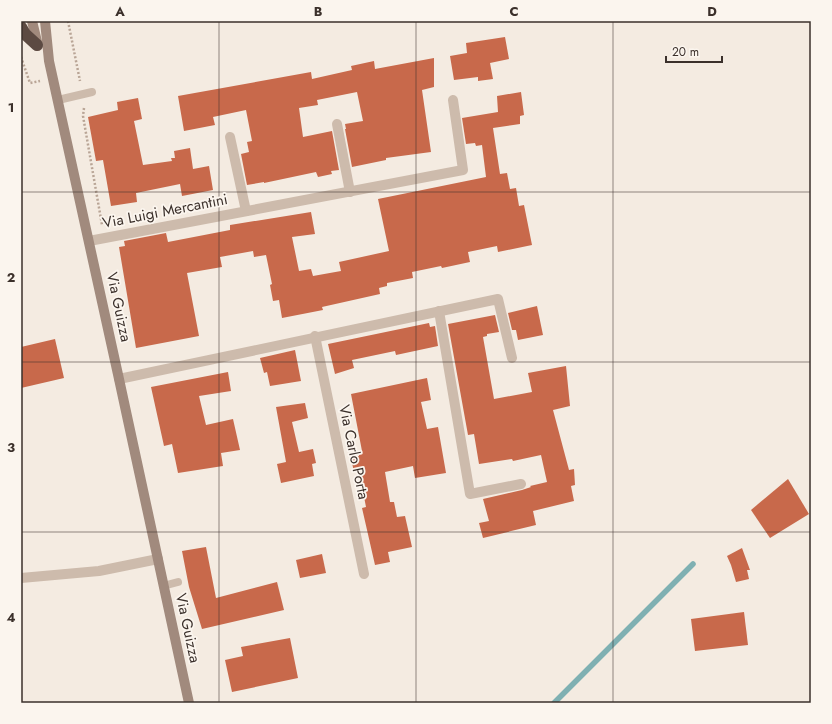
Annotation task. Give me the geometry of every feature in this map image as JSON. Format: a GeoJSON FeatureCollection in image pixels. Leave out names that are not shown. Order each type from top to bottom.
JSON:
{"type":"FeatureCollection","features":[{"type":"Feature","properties":{"kind":"highway"},"geometry":{"type":"LineString","coordinates":[[21,27],[25,34],[37,44]]}},
{"type":"Feature","properties":{"kind":"main road","name":"Via Guizza"},"geometry":{"type":"LineString","coordinates":[[32,21],[37,44],[49,61]]}},
{"type":"Feature","properties":{"kind":"main road","name":"Via Guizza"},"geometry":{"type":"LineString","coordinates":[[45,21],[49,61],[120,379],[189,703]]}},
{"type":"Feature","properties":{"kind":"street","name":"Via Luigi Mercantini"},"geometry":{"type":"LineString","coordinates":[[89,241],[463,170],[453,100]]}},
{"type":"Feature","properties":{"kind":"street"},"geometry":{"type":"LineString","coordinates":[[337,124],[350,192]]}},
{"type":"Feature","properties":{"kind":"street","name":"Via Luigi Mercantini"},"geometry":{"type":"LineString","coordinates":[[230,137],[246,211]]}},
{"type":"Feature","properties":{"kind":"street"},"geometry":{"type":"LineString","coordinates":[[120,379],[314,336],[498,299],[512,358]]}},
{"type":"Feature","properties":{"kind":"street"},"geometry":{"type":"LineString","coordinates":[[439,311],[470,494],[521,484]]}},
{"type":"Feature","properties":{"kind":"street","name":"Via Carlo Porta"},"geometry":{"type":"LineString","coordinates":[[314,336],[364,574]]}},
{"type":"Feature","properties":{"kind":"street"},"geometry":{"type":"LineString","coordinates":[[21,578],[99,571],[158,559]]}},
{"type":"Feature","properties":{"kind":"lane"},"geometry":{"type":"LineString","coordinates":[[58,100],[92,92]]}},
{"type":"Feature","properties":{"kind":"lane"},"geometry":{"type":"LineString","coordinates":[[163,586],[178,582]]}},
{"type":"Feature","properties":{"kind":"path"},"geometry":{"type":"LineString","coordinates":[[68,21],[79,79]]}},
{"type":"Feature","properties":{"kind":"path"},"geometry":{"type":"LineString","coordinates":[[21,57],[30,83],[53,79]]}},
{"type":"Feature","properties":{"kind":"building"},"geometry":{"type":"Polygon","coordinates":[[[505,37],[509,59],[490,63],[493,79],[478,81],[478,77],[454,80],[450,56],[467,53],[466,43],[505,37]]]}},
{"type":"Feature","properties":{"kind":"building"},"geometry":{"type":"Polygon","coordinates":[[[434,58],[434,87],[422,90],[431,152],[386,158],[386,160],[352,167],[345,124],[363,121],[357,92],[317,100],[318,105],[299,108],[303,137],[332,131],[339,170],[331,171],[332,174],[318,177],[316,172],[247,185],[241,154],[249,152],[247,142],[252,141],[246,110],[213,117],[215,125],[184,131],[178,96],[311,72],[312,79],[352,70],[351,66],[374,61],[375,69],[434,58]]]}},
{"type":"Feature","properties":{"kind":"building"},"geometry":{"type":"Polygon","coordinates":[[[521,92],[524,115],[520,116],[520,124],[493,128],[500,174],[507,173],[510,189],[516,188],[519,206],[524,205],[532,245],[498,252],[497,246],[468,252],[470,262],[412,272],[413,278],[387,283],[387,286],[379,288],[380,294],[322,307],[323,310],[282,318],[279,300],[273,301],[270,285],[272,284],[266,255],[254,257],[253,251],[220,257],[222,267],[187,273],[199,336],[136,348],[119,247],[125,246],[124,241],[166,233],[168,242],[230,230],[230,225],[311,212],[315,234],[292,237],[299,271],[311,269],[313,276],[341,271],[339,262],[389,251],[378,199],[486,177],[482,145],[476,146],[475,143],[466,144],[462,118],[498,112],[497,96],[521,92]]]}},
{"type":"Feature","properties":{"kind":"building"},"geometry":{"type":"Polygon","coordinates":[[[138,98],[142,119],[134,121],[143,165],[172,161],[171,158],[175,158],[174,151],[190,148],[193,169],[209,166],[213,190],[182,196],[180,184],[136,193],[137,202],[111,206],[103,160],[96,161],[88,117],[118,110],[117,102],[138,98]]]}},
{"type":"Feature","properties":{"kind":"building"},"geometry":{"type":"Polygon","coordinates":[[[537,306],[543,335],[518,340],[516,330],[512,330],[508,313],[537,306]]]}},
{"type":"Feature","properties":{"kind":"building"},"geometry":{"type":"Polygon","coordinates":[[[495,315],[499,332],[487,334],[487,336],[483,337],[494,399],[532,392],[528,373],[566,366],[570,406],[553,410],[569,470],[574,469],[575,485],[571,486],[574,501],[533,511],[536,525],[483,538],[479,523],[489,521],[483,499],[522,490],[531,487],[530,486],[547,482],[541,455],[513,461],[512,459],[479,464],[474,434],[468,435],[448,324],[495,315]]]}},
{"type":"Feature","properties":{"kind":"building"},"geometry":{"type":"Polygon","coordinates":[[[429,323],[430,327],[435,326],[438,346],[396,355],[395,351],[352,360],[354,368],[335,374],[328,344],[429,323]]]}},
{"type":"Feature","properties":{"kind":"building"},"geometry":{"type":"Polygon","coordinates":[[[55,339],[64,378],[21,388],[21,347],[55,339]]]}},
{"type":"Feature","properties":{"kind":"building"},"geometry":{"type":"Polygon","coordinates":[[[295,350],[301,381],[270,386],[267,372],[264,373],[260,358],[295,350]]]}},
{"type":"Feature","properties":{"kind":"building"},"geometry":{"type":"Polygon","coordinates":[[[228,372],[231,391],[199,396],[206,425],[233,419],[240,450],[221,453],[223,466],[178,473],[172,444],[164,446],[151,387],[228,372]]]}},
{"type":"Feature","properties":{"kind":"building"},"geometry":{"type":"Polygon","coordinates":[[[427,378],[431,400],[421,402],[427,429],[438,427],[446,473],[415,478],[413,466],[385,472],[390,502],[394,502],[397,517],[405,516],[412,547],[388,552],[390,562],[375,565],[362,508],[366,507],[359,471],[354,472],[351,458],[359,456],[358,451],[362,451],[351,394],[427,378]]]}},
{"type":"Feature","properties":{"kind":"building"},"geometry":{"type":"Polygon","coordinates":[[[305,403],[308,418],[292,422],[299,452],[313,449],[316,463],[312,464],[314,476],[281,483],[277,464],[286,462],[276,407],[305,403]]]}},
{"type":"Feature","properties":{"kind":"building"},"geometry":{"type":"Polygon","coordinates":[[[788,479],[809,514],[770,538],[751,510],[788,479]]]}},
{"type":"Feature","properties":{"kind":"building"},"geometry":{"type":"Polygon","coordinates":[[[206,547],[216,598],[277,582],[284,610],[202,629],[189,587],[182,551],[206,547]]]}},
{"type":"Feature","properties":{"kind":"building"},"geometry":{"type":"Polygon","coordinates":[[[742,548],[750,570],[747,570],[749,579],[736,582],[727,556],[742,548]]]}},
{"type":"Feature","properties":{"kind":"building"},"geometry":{"type":"Polygon","coordinates":[[[322,554],[326,573],[300,578],[296,560],[322,554]]]}},
{"type":"Feature","properties":{"kind":"building"},"geometry":{"type":"Polygon","coordinates":[[[744,612],[748,645],[695,651],[691,619],[744,612]]]}},
{"type":"Feature","properties":{"kind":"building"},"geometry":{"type":"Polygon","coordinates":[[[290,638],[298,678],[232,692],[225,660],[243,656],[241,647],[290,638]]]}},
{"type":"Feature","properties":{"kind":"waterway"},"geometry":{"type":"LineString","coordinates":[[554,703],[693,564]]}}]}
